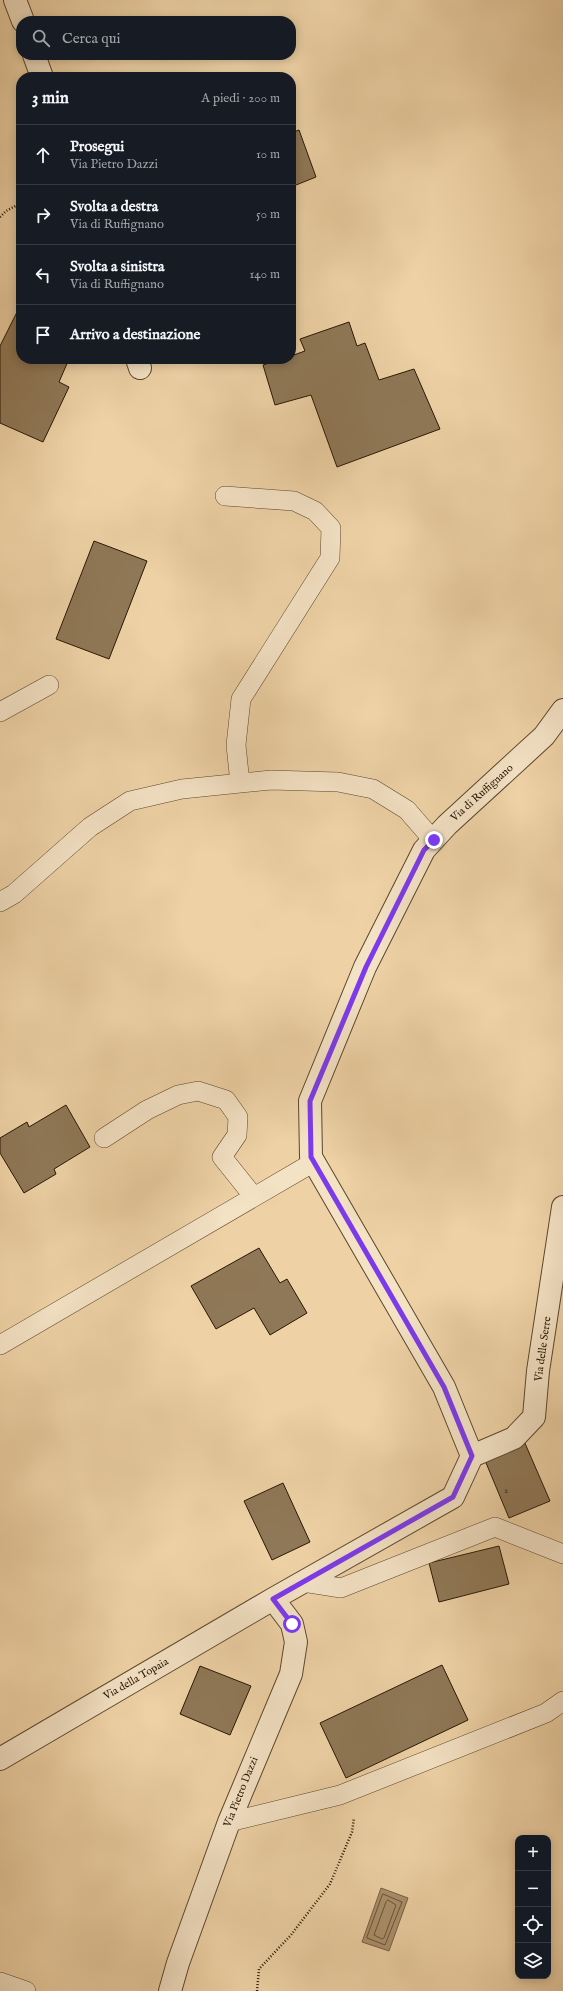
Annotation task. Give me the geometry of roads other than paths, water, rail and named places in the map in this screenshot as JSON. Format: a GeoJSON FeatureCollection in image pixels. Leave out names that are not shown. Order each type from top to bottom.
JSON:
{"type":"FeatureCollection","features":[{"type":"Feature","properties":{"kind":"street"},"geometry":{"type":"LineString","coordinates":[[15,0],[20,16]]}},
{"type":"Feature","properties":{"kind":"street"},"geometry":{"type":"LineString","coordinates":[[36,60],[40,72]]}},
{"type":"Feature","properties":{"kind":"street","name":"Via di Ruffignano"},"geometry":{"type":"LineString","coordinates":[[472,1456],[444,1387],[311,1157],[310,1101],[366,967],[424,850],[447,825],[544,736],[563,710]]}},
{"type":"Feature","properties":{"kind":"street","name":"Via delle Serre"},"geometry":{"type":"LineString","coordinates":[[472,1456],[514,1438],[534,1417],[538,1371],[563,1207]]}},
{"type":"Feature","properties":{"kind":"street"},"geometry":{"type":"LineString","coordinates":[[273,1599],[453,1497],[472,1456]]}},
{"type":"Feature","properties":{"kind":"street","name":"Via della Topaia"},"geometry":{"type":"LineString","coordinates":[[0,1758],[273,1599]]}},
{"type":"Feature","properties":{"kind":"street","name":"Via Pietro Dazzi"},"geometry":{"type":"LineString","coordinates":[[170,1991],[178,1963],[229,1822],[291,1674],[296,1642],[292,1624],[273,1599]]}},
{"type":"Feature","properties":{"kind":"lane"},"geometry":{"type":"LineString","coordinates":[[225,496],[294,501],[315,511],[330,528],[330,558],[241,699],[236,745],[240,783]]}},
{"type":"Feature","properties":{"kind":"lane"},"geometry":{"type":"LineString","coordinates":[[0,712],[49,685]]}},
{"type":"Feature","properties":{"kind":"lane"},"geometry":{"type":"LineString","coordinates":[[0,902],[14,894],[90,828],[130,801],[182,789],[271,780],[338,782],[373,789],[407,810],[434,840]]}},
{"type":"Feature","properties":{"kind":"lane"},"geometry":{"type":"LineString","coordinates":[[104,1138],[147,1110],[178,1095],[198,1091],[226,1100],[238,1117],[237,1135],[222,1157],[254,1197]]}},
{"type":"Feature","properties":{"kind":"lane"},"geometry":{"type":"LineString","coordinates":[[0,1345],[314,1162]]}},
{"type":"Feature","properties":{"kind":"lane"},"geometry":{"type":"LineString","coordinates":[[303,1582],[341,1588],[494,1527],[563,1554]]}},
{"type":"Feature","properties":{"kind":"lane"},"geometry":{"type":"LineString","coordinates":[[229,1822],[340,1795],[546,1713],[563,1701]]}},
{"type":"Feature","properties":{"kind":"lane"},"geometry":{"type":"LineString","coordinates":[[0,1982],[26,1991]]}},
{"type":"Feature","properties":{"kind":"water"},"geometry":{"type":"Polygon","coordinates":[[[381,1888],[408,1898],[389,1951],[362,1942],[381,1888]]]}}]}
